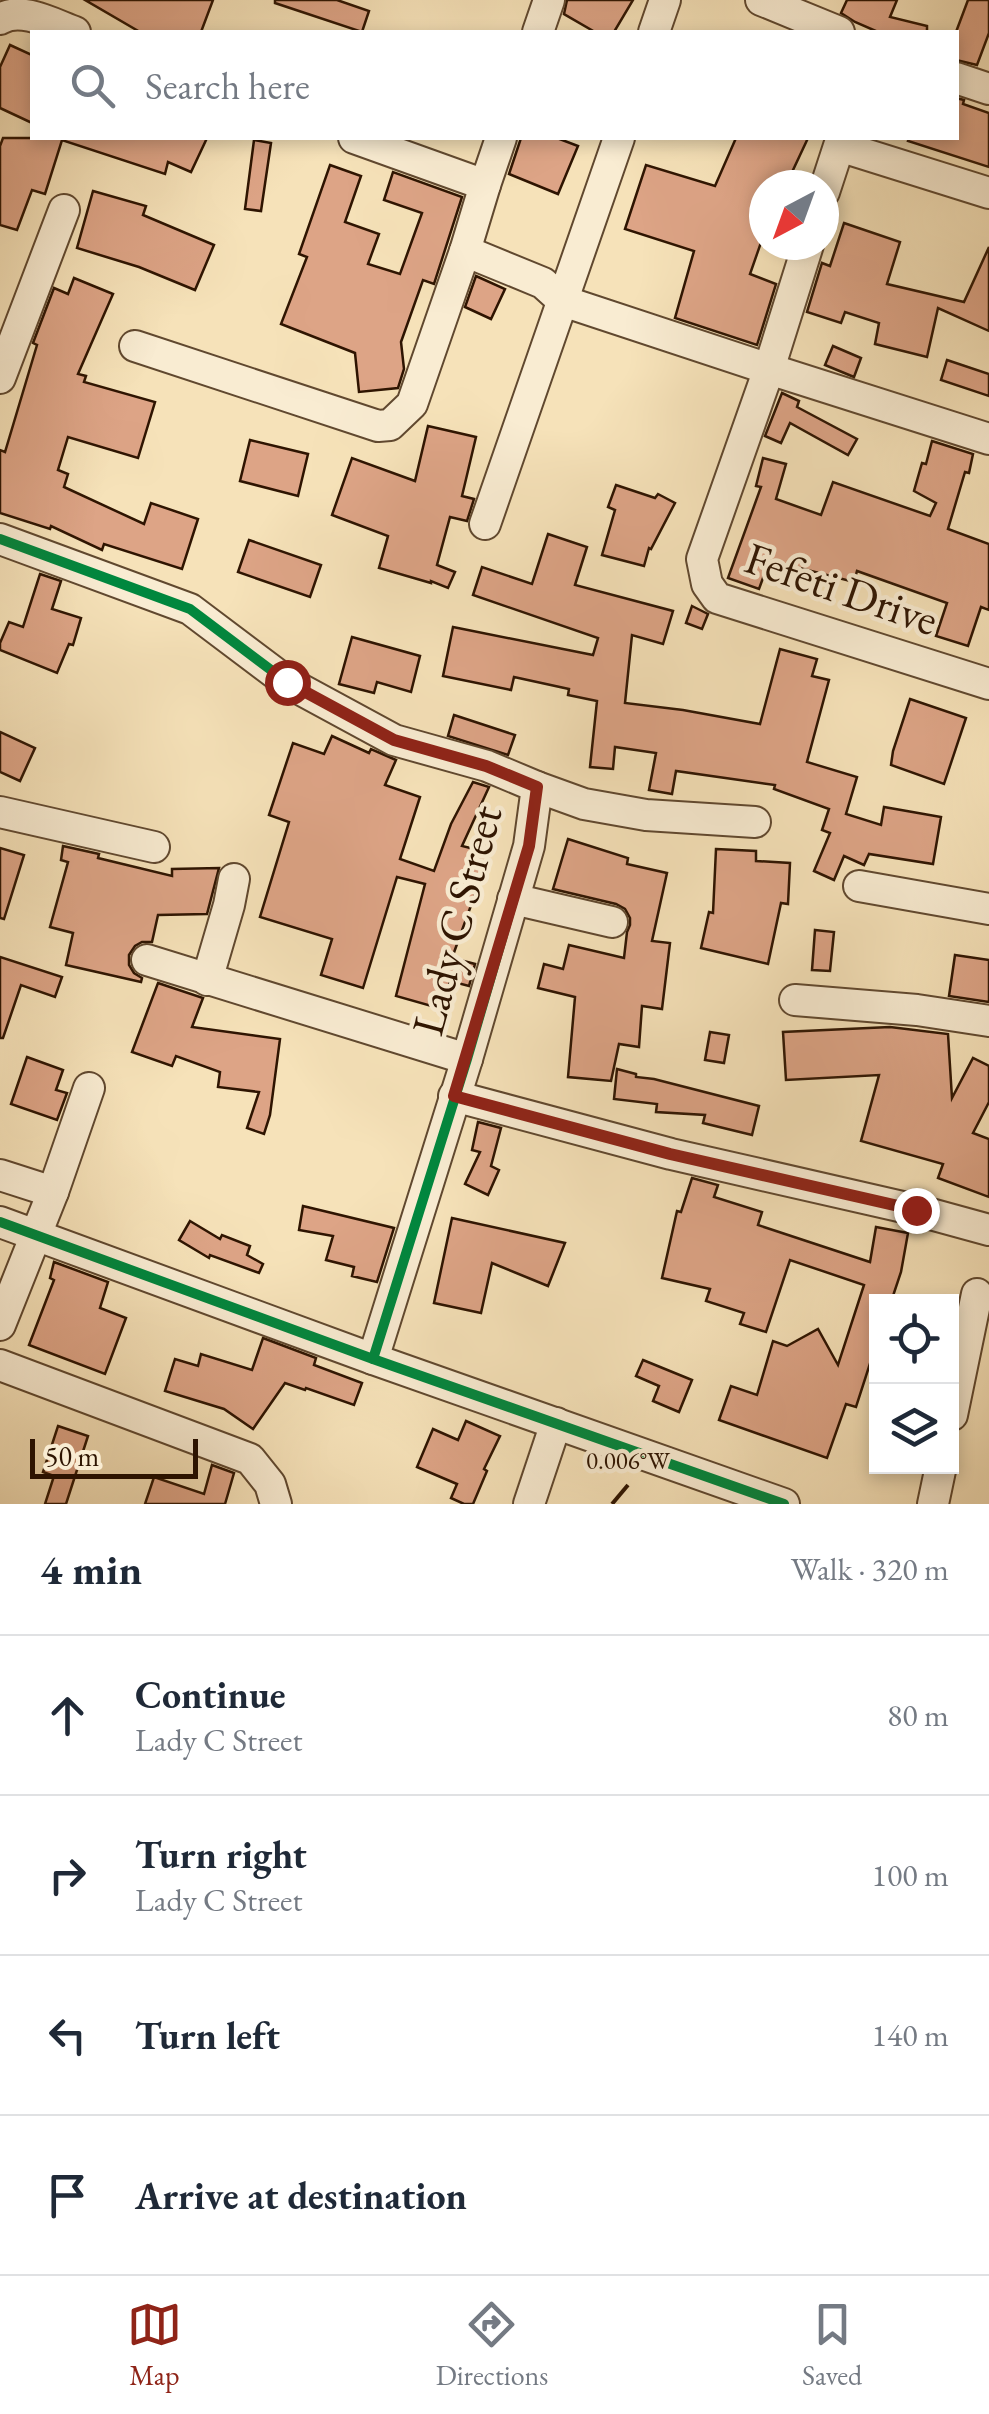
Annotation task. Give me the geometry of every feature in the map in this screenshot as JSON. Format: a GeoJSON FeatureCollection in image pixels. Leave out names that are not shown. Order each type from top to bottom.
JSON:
{"type":"FeatureCollection","features":[{"type":"Feature","properties":{"kind":"street"},"geometry":{"type":"LineString","coordinates":[[539,30],[550,0]]}},
{"type":"Feature","properties":{"kind":"street"},"geometry":{"type":"LineString","coordinates":[[655,30],[666,0]]}},
{"type":"Feature","properties":{"kind":"street"},"geometry":{"type":"LineString","coordinates":[[761,0],[834,30]]}},
{"type":"Feature","properties":{"kind":"street"},"geometry":{"type":"LineString","coordinates":[[0,19],[24,14],[70,20]]}},
{"type":"Feature","properties":{"kind":"street"},"geometry":{"type":"LineString","coordinates":[[959,79],[989,89]]}},
{"type":"Feature","properties":{"kind":"street"},"geometry":{"type":"LineString","coordinates":[[360,140],[484,185]]}},
{"type":"Feature","properties":{"kind":"street"},"geometry":{"type":"LineString","coordinates":[[135,346],[378,426],[390,425],[412,404],[500,140]]}},
{"type":"Feature","properties":{"kind":"street"},"geometry":{"type":"LineString","coordinates":[[485,524],[618,140]]}},
{"type":"Feature","properties":{"kind":"street"},"geometry":{"type":"LineString","coordinates":[[831,170],[840,142],[989,192]]}},
{"type":"Feature","properties":{"kind":"street"},"geometry":{"type":"LineString","coordinates":[[0,378],[64,210]]}},
{"type":"Feature","properties":{"kind":"street"},"geometry":{"type":"LineString","coordinates":[[466,251],[543,283],[564,300],[989,439]]}},
{"type":"Feature","properties":{"kind":"street","name":"Fefeti Drive"},"geometry":{"type":"LineString","coordinates":[[803,260],[702,559],[707,584],[717,598],[989,684]]}},
{"type":"Feature","properties":{"kind":"street","name":"Lady C Street"},"geometry":{"type":"LineString","coordinates":[[0,539],[190,610],[287,682],[394,740],[486,766],[537,787],[529,846],[373,1359]]}},
{"type":"Feature","properties":{"kind":"street"},"geometry":{"type":"LineString","coordinates":[[537,787],[584,804],[646,815],[754,822]]}},
{"type":"Feature","properties":{"kind":"street"},"geometry":{"type":"LineString","coordinates":[[0,812],[154,846]]}},
{"type":"Feature","properties":{"kind":"street"},"geometry":{"type":"LineString","coordinates":[[207,980],[234,879]]}},
{"type":"Feature","properties":{"kind":"street"},"geometry":{"type":"LineString","coordinates":[[859,886],[989,908]]}},
{"type":"Feature","properties":{"kind":"street"},"geometry":{"type":"LineString","coordinates":[[514,898],[612,922]]}},
{"type":"Feature","properties":{"kind":"street"},"geometry":{"type":"LineString","coordinates":[[147,960],[466,1059]]}},
{"type":"Feature","properties":{"kind":"street"},"geometry":{"type":"LineString","coordinates":[[795,1000],[917,1010],[989,1022]]}},
{"type":"Feature","properties":{"kind":"street"},"geometry":{"type":"LineString","coordinates":[[0,1324],[53,1192],[89,1088]]}},
{"type":"Feature","properties":{"kind":"street"},"geometry":{"type":"LineString","coordinates":[[454,1096],[670,1154],[989,1230]]}},
{"type":"Feature","properties":{"kind":"street"},"geometry":{"type":"LineString","coordinates":[[0,1176],[53,1192]]}},
{"type":"Feature","properties":{"kind":"street"},"geometry":{"type":"LineString","coordinates":[[0,1222],[556,1423],[713,1492],[784,1504]]}},
{"type":"Feature","properties":{"kind":"street"},"geometry":{"type":"LineString","coordinates":[[958,1384],[977,1294]]}},
{"type":"Feature","properties":{"kind":"street"},"geometry":{"type":"LineString","coordinates":[[0,1365],[250,1459],[270,1484],[276,1504]]}},
{"type":"Feature","properties":{"kind":"street"},"geometry":{"type":"LineString","coordinates":[[528,1504],[556,1423]]}},
{"type":"Feature","properties":{"kind":"street"},"geometry":{"type":"LineString","coordinates":[[933,1504],[939,1474]]}},
{"type":"Feature","properties":{"kind":"building"},"geometry":{"type":"Polygon","coordinates":[[[85,0],[213,0],[202,30],[137,30],[85,0]]]}},
{"type":"Feature","properties":{"kind":"building"},"geometry":{"type":"Polygon","coordinates":[[[337,0],[369,11],[363,30],[356,30],[275,3],[337,0]]]}},
{"type":"Feature","properties":{"kind":"building"},"geometry":{"type":"Polygon","coordinates":[[[567,0],[633,0],[615,30],[592,30],[564,14],[567,0]]]}},
{"type":"Feature","properties":{"kind":"building"},"geometry":{"type":"Polygon","coordinates":[[[847,0],[897,0],[890,17],[927,26],[927,30],[873,30],[841,13],[847,0]]]}},
{"type":"Feature","properties":{"kind":"building"},"geometry":{"type":"Polygon","coordinates":[[[968,0],[989,0],[989,33],[977,65],[959,61],[957,30],[968,0]]]}},
{"type":"Feature","properties":{"kind":"building"},"geometry":{"type":"Polygon","coordinates":[[[10,45],[30,54],[30,122],[0,108],[0,67],[10,45]]]}},
{"type":"Feature","properties":{"kind":"building"},"geometry":{"type":"Polygon","coordinates":[[[959,99],[964,100],[963,104],[989,113],[989,167],[908,141],[959,140],[959,99]]]}},
{"type":"Feature","properties":{"kind":"building"},"geometry":{"type":"Polygon","coordinates":[[[3,138],[62,140],[45,194],[32,190],[17,230],[0,225],[3,138]]]}},
{"type":"Feature","properties":{"kind":"building"},"geometry":{"type":"Polygon","coordinates":[[[62,140],[206,140],[191,172],[168,162],[165,174],[62,140]]]}},
{"type":"Feature","properties":{"kind":"building"},"geometry":{"type":"Polygon","coordinates":[[[254,140],[271,143],[261,211],[245,209],[254,140]]]}},
{"type":"Feature","properties":{"kind":"building"},"geometry":{"type":"Polygon","coordinates":[[[520,140],[562,140],[578,146],[558,194],[509,174],[520,140]]]}},
{"type":"Feature","properties":{"kind":"building"},"geometry":{"type":"Polygon","coordinates":[[[735,140],[807,140],[793,170],[749,170],[749,260],[755,260],[750,274],[776,284],[757,345],[675,318],[694,251],[625,229],[646,165],[715,186],[735,140]]]}},
{"type":"Feature","properties":{"kind":"building"},"geometry":{"type":"Polygon","coordinates":[[[330,165],[361,176],[345,222],[379,234],[368,264],[400,274],[422,213],[384,200],[393,172],[462,197],[434,284],[423,280],[401,342],[404,369],[398,388],[359,392],[355,353],[281,324],[307,257],[299,254],[330,165]]]}},
{"type":"Feature","properties":{"kind":"building"},"geometry":{"type":"Polygon","coordinates":[[[93,191],[146,206],[143,215],[214,245],[195,290],[77,248],[93,191]]]}},
{"type":"Feature","properties":{"kind":"building"},"geometry":{"type":"Polygon","coordinates":[[[844,223],[900,242],[887,284],[964,302],[989,247],[989,331],[938,308],[927,357],[875,344],[879,323],[845,312],[841,323],[807,312],[822,263],[830,266],[832,260],[839,260],[844,223]]]}},
{"type":"Feature","properties":{"kind":"building"},"geometry":{"type":"Polygon","coordinates":[[[476,276],[505,289],[491,319],[465,307],[476,276]]]}},
{"type":"Feature","properties":{"kind":"building"},"geometry":{"type":"Polygon","coordinates":[[[74,278],[113,294],[78,374],[86,376],[84,382],[155,402],[138,458],[68,437],[58,470],[68,474],[64,487],[144,524],[151,503],[198,519],[182,569],[104,544],[102,550],[51,526],[50,529],[0,513],[0,450],[5,452],[37,345],[33,343],[54,288],[68,294],[74,278]]]}},
{"type":"Feature","properties":{"kind":"building"},"geometry":{"type":"Polygon","coordinates":[[[833,346],[861,358],[854,377],[825,365],[833,346]]]}},
{"type":"Feature","properties":{"kind":"building"},"geometry":{"type":"Polygon","coordinates":[[[947,360],[989,374],[989,396],[941,380],[947,360]]]}},
{"type":"Feature","properties":{"kind":"building"},"geometry":{"type":"Polygon","coordinates":[[[782,393],[799,401],[797,407],[857,439],[848,455],[790,423],[781,443],[765,436],[782,393]]]}},
{"type":"Feature","properties":{"kind":"building"},"geometry":{"type":"Polygon","coordinates":[[[428,426],[476,437],[462,496],[474,499],[467,521],[450,517],[437,565],[455,572],[448,588],[379,568],[388,536],[332,515],[352,458],[415,481],[428,426]]]}},
{"type":"Feature","properties":{"kind":"building"},"geometry":{"type":"Polygon","coordinates":[[[250,440],[308,454],[298,496],[240,481],[250,440]]]}},
{"type":"Feature","properties":{"kind":"building"},"geometry":{"type":"Polygon","coordinates":[[[932,441],[973,454],[948,529],[989,544],[989,610],[981,607],[968,646],[936,636],[947,603],[857,571],[854,582],[788,565],[785,574],[767,567],[759,589],[728,578],[761,487],[756,486],[763,458],[786,464],[776,499],[821,515],[833,482],[930,516],[936,503],[914,491],[932,441]]]}},
{"type":"Feature","properties":{"kind":"building"},"geometry":{"type":"Polygon","coordinates":[[[616,485],[655,498],[658,494],[675,503],[649,548],[644,566],[602,555],[615,510],[608,507],[616,485]]]}},
{"type":"Feature","properties":{"kind":"building"},"geometry":{"type":"Polygon","coordinates":[[[548,534],[587,547],[575,585],[673,611],[663,644],[632,635],[625,703],[760,724],[780,649],[817,659],[812,676],[829,680],[807,762],[857,777],[846,814],[881,825],[884,807],[941,817],[933,864],[869,854],[864,865],[844,856],[834,880],[814,871],[830,833],[822,830],[829,809],[774,789],[775,785],[676,771],[672,794],[649,790],[656,753],[615,747],[613,769],[590,767],[597,701],[568,695],[569,689],[514,677],[511,690],[443,676],[453,627],[593,655],[598,638],[473,595],[482,567],[532,584],[548,534]]]}},
{"type":"Feature","properties":{"kind":"building"},"geometry":{"type":"Polygon","coordinates":[[[249,540],[321,565],[310,597],[238,572],[249,540]]]}},
{"type":"Feature","properties":{"kind":"building"},"geometry":{"type":"Polygon","coordinates":[[[40,574],[61,581],[52,609],[81,618],[73,645],[69,644],[57,673],[0,650],[9,622],[23,627],[40,574]]]}},
{"type":"Feature","properties":{"kind":"building"},"geometry":{"type":"Polygon","coordinates":[[[692,606],[708,614],[702,629],[686,623],[692,606]]]}},
{"type":"Feature","properties":{"kind":"building"},"geometry":{"type":"Polygon","coordinates":[[[352,637],[420,656],[411,692],[377,682],[374,693],[339,684],[352,637]]]}},
{"type":"Feature","properties":{"kind":"building"},"geometry":{"type":"Polygon","coordinates":[[[910,699],[966,718],[944,784],[891,765],[910,699]]]}},
{"type":"Feature","properties":{"kind":"building"},"geometry":{"type":"Polygon","coordinates":[[[454,715],[515,735],[508,755],[448,736],[454,715]]]}},
{"type":"Feature","properties":{"kind":"building"},"geometry":{"type":"Polygon","coordinates":[[[0,732],[35,748],[20,781],[0,772],[0,732]]]}},
{"type":"Feature","properties":{"kind":"building"},"geometry":{"type":"Polygon","coordinates":[[[332,736],[396,760],[385,785],[420,797],[400,859],[434,871],[451,824],[473,782],[489,787],[462,846],[490,853],[452,958],[475,964],[469,986],[450,981],[442,1009],[396,996],[425,884],[397,877],[363,988],[321,975],[332,939],[260,917],[289,822],[269,815],[293,743],[324,754],[332,736]]]}},
{"type":"Feature","properties":{"kind":"building"},"geometry":{"type":"Polygon","coordinates":[[[568,839],[628,858],[627,864],[667,873],[652,941],[670,943],[662,1009],[642,1006],[639,1047],[619,1044],[611,1081],[568,1077],[575,997],[538,988],[544,964],[563,969],[569,945],[624,958],[630,925],[625,909],[553,889],[568,839]]]}},
{"type":"Feature","properties":{"kind":"building"},"geometry":{"type":"Polygon","coordinates":[[[63,846],[172,876],[172,869],[219,868],[207,914],[158,915],[152,942],[142,942],[129,955],[129,965],[142,978],[141,982],[66,965],[73,933],[50,927],[68,862],[61,860],[63,846]]]}},
{"type":"Feature","properties":{"kind":"building"},"geometry":{"type":"Polygon","coordinates":[[[0,848],[24,855],[4,919],[0,918],[0,848]]]}},
{"type":"Feature","properties":{"kind":"building"},"geometry":{"type":"Polygon","coordinates":[[[716,849],[756,851],[756,861],[790,863],[788,904],[781,903],[768,964],[701,948],[709,912],[713,913],[716,849]]]}},
{"type":"Feature","properties":{"kind":"building"},"geometry":{"type":"Polygon","coordinates":[[[815,930],[834,932],[830,971],[812,970],[815,930]]]}},
{"type":"Feature","properties":{"kind":"building"},"geometry":{"type":"Polygon","coordinates":[[[955,955],[989,960],[989,1002],[949,996],[955,955]]]}},
{"type":"Feature","properties":{"kind":"building"},"geometry":{"type":"Polygon","coordinates":[[[0,957],[62,977],[55,997],[21,985],[3,1038],[0,1038],[0,957]]]}},
{"type":"Feature","properties":{"kind":"building"},"geometry":{"type":"Polygon","coordinates":[[[158,983],[203,998],[192,1027],[280,1039],[264,1134],[247,1128],[259,1092],[218,1087],[220,1072],[176,1056],[172,1066],[132,1052],[158,983]]]}},
{"type":"Feature","properties":{"kind":"building"},"geometry":{"type":"Polygon","coordinates":[[[890,1027],[948,1034],[952,1098],[973,1058],[989,1066],[989,1102],[973,1133],[989,1139],[989,1197],[938,1178],[943,1164],[861,1141],[879,1075],[786,1080],[783,1032],[890,1027]]]}},
{"type":"Feature","properties":{"kind":"building"},"geometry":{"type":"Polygon","coordinates":[[[710,1032],[729,1035],[724,1063],[705,1060],[710,1032]]]}},
{"type":"Feature","properties":{"kind":"building"},"geometry":{"type":"Polygon","coordinates":[[[27,1057],[63,1070],[56,1090],[67,1093],[57,1120],[11,1104],[27,1057]]]}},
{"type":"Feature","properties":{"kind":"building"},"geometry":{"type":"Polygon","coordinates":[[[617,1069],[759,1106],[752,1135],[703,1123],[705,1115],[656,1112],[657,1104],[614,1099],[617,1069]]]}},
{"type":"Feature","properties":{"kind":"building"},"geometry":{"type":"Polygon","coordinates":[[[478,1122],[501,1128],[491,1166],[499,1170],[488,1195],[465,1184],[480,1152],[472,1150],[478,1122]]]}},
{"type":"Feature","properties":{"kind":"building"},"geometry":{"type":"Polygon","coordinates":[[[692,1178],[718,1185],[714,1197],[762,1212],[758,1225],[870,1262],[876,1227],[908,1233],[894,1294],[869,1294],[869,1367],[856,1407],[846,1404],[827,1458],[719,1420],[731,1386],[757,1395],[773,1341],[787,1346],[818,1329],[838,1365],[864,1285],[790,1260],[766,1332],[740,1324],[744,1313],[706,1301],[710,1289],[662,1278],[677,1211],[681,1212],[692,1178]]]}},
{"type":"Feature","properties":{"kind":"building"},"geometry":{"type":"Polygon","coordinates":[[[303,1206],[394,1228],[377,1282],[352,1276],[354,1267],[326,1260],[333,1236],[299,1230],[303,1206]]]}},
{"type":"Feature","properties":{"kind":"building"},"geometry":{"type":"Polygon","coordinates":[[[452,1218],[565,1243],[548,1286],[492,1263],[481,1313],[434,1303],[452,1218]]]}},
{"type":"Feature","properties":{"kind":"building"},"geometry":{"type":"Polygon","coordinates":[[[190,1221],[220,1239],[222,1235],[250,1246],[247,1255],[263,1264],[259,1273],[210,1255],[209,1258],[179,1240],[190,1221]]]}},
{"type":"Feature","properties":{"kind":"building"},"geometry":{"type":"Polygon","coordinates":[[[54,1262],[108,1282],[100,1308],[126,1318],[105,1374],[29,1345],[54,1280],[50,1278],[54,1262]]]}},
{"type":"Feature","properties":{"kind":"building"},"geometry":{"type":"Polygon","coordinates":[[[263,1338],[316,1358],[314,1365],[362,1383],[354,1405],[285,1383],[253,1429],[224,1409],[165,1391],[175,1359],[198,1366],[201,1354],[252,1370],[263,1338]]]}},
{"type":"Feature","properties":{"kind":"building"},"geometry":{"type":"Polygon","coordinates":[[[643,1360],[692,1380],[679,1412],[653,1401],[659,1386],[636,1376],[643,1360]]]}},
{"type":"Feature","properties":{"kind":"building"},"geometry":{"type":"Polygon","coordinates":[[[466,1421],[500,1436],[473,1504],[451,1498],[457,1484],[417,1467],[433,1429],[458,1440],[466,1421]]]}},
{"type":"Feature","properties":{"kind":"building"},"geometry":{"type":"Polygon","coordinates":[[[58,1426],[88,1436],[66,1504],[45,1504],[54,1476],[43,1472],[58,1426]]]}},
{"type":"Feature","properties":{"kind":"building"},"geometry":{"type":"Polygon","coordinates":[[[212,1465],[234,1473],[225,1504],[145,1504],[154,1477],[204,1494],[212,1465]]]}},
{"type":"Feature","properties":{"kind":"cycle path"},"geometry":{"type":"LineString","coordinates":[[0,539],[190,609],[287,682],[394,740],[487,766],[537,787],[529,846],[373,1359]]}},
{"type":"Feature","properties":{"kind":"cycle path"},"geometry":{"type":"LineString","coordinates":[[0,1222],[784,1504]]}},
{"type":"Feature","properties":{"kind":"route"},"geometry":{"type":"LineString","coordinates":[[287,682],[394,740],[486,766],[537,787],[529,846],[454,1096],[670,1154],[916,1210]]}}]}
